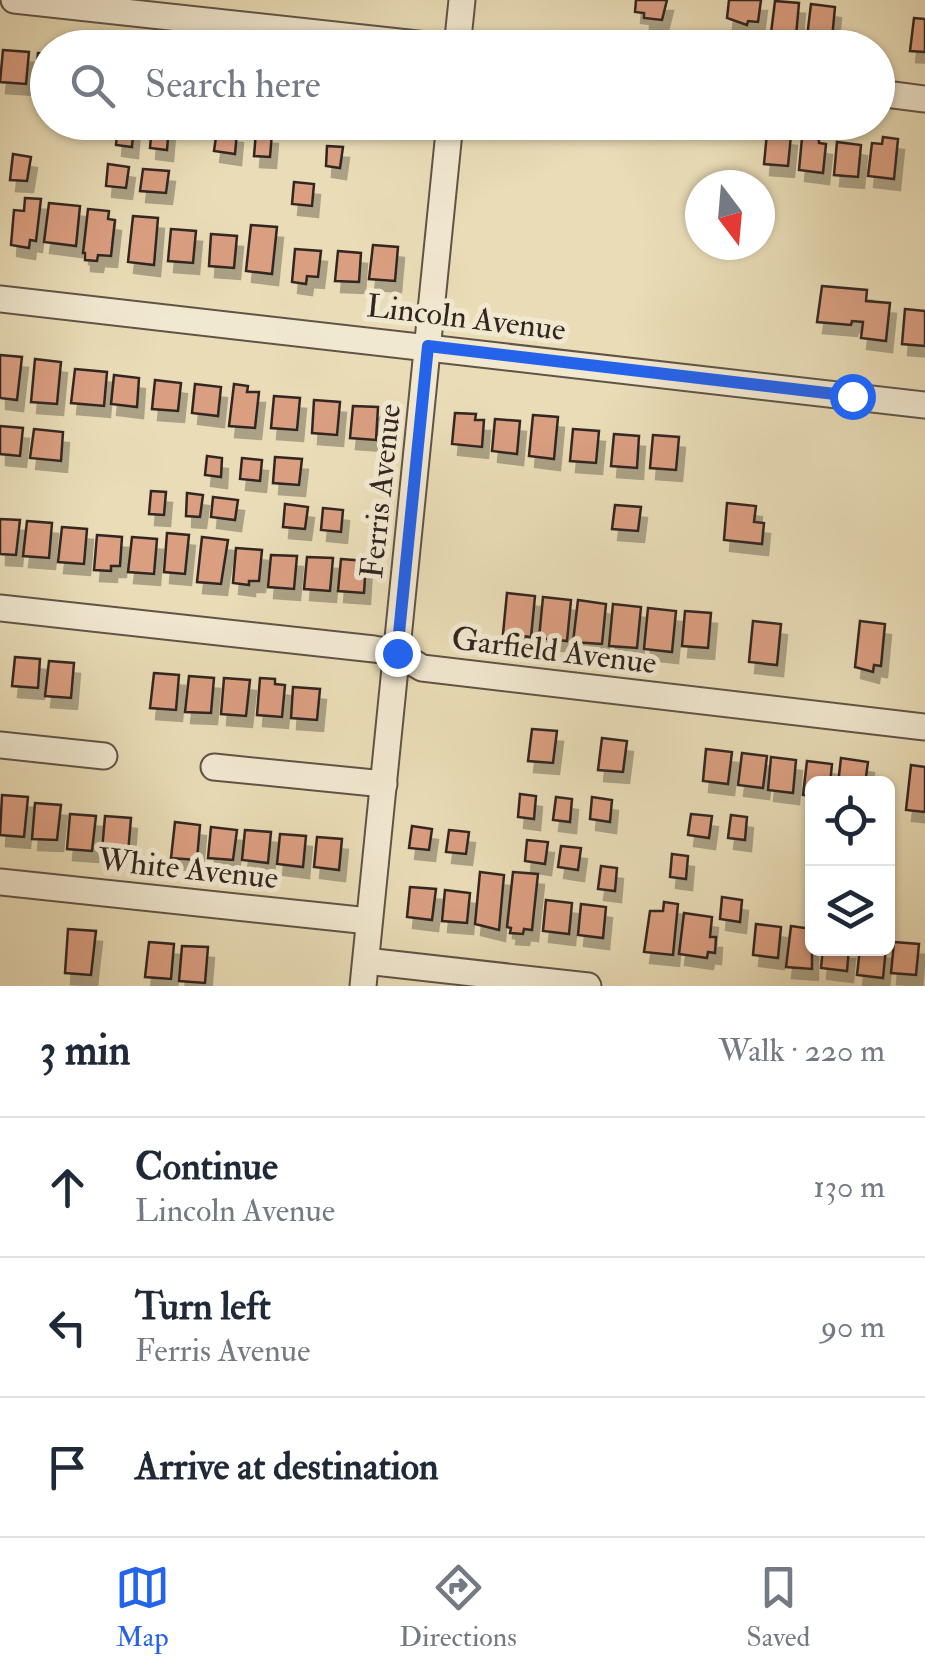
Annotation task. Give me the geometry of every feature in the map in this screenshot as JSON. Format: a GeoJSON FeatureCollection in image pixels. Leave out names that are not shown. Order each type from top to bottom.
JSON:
{"type":"FeatureCollection","features":[{"type":"Feature","properties":{"kind":"street"},"geometry":{"type":"LineString","coordinates":[[14,0],[290,30]]}},
{"type":"Feature","properties":{"kind":"street"},"geometry":{"type":"LineString","coordinates":[[458,30],[462,0]]}},
{"type":"Feature","properties":{"kind":"street"},"geometry":{"type":"LineString","coordinates":[[895,95],[925,99]]}},
{"type":"Feature","properties":{"kind":"street","name":"Ferris Avenue"},"geometry":{"type":"LineString","coordinates":[[365,974],[448,140]]}},
{"type":"Feature","properties":{"kind":"street","name":"Lincoln Avenue"},"geometry":{"type":"LineString","coordinates":[[0,299],[925,405]]}},
{"type":"Feature","properties":{"kind":"street","name":"Garfield Avenue"},"geometry":{"type":"LineString","coordinates":[[0,608],[397,653],[422,668],[925,727]]}},
{"type":"Feature","properties":{"kind":"street"},"geometry":{"type":"LineString","coordinates":[[0,745],[104,756]]}},
{"type":"Feature","properties":{"kind":"street"},"geometry":{"type":"LineString","coordinates":[[214,767],[384,784]]}},
{"type":"Feature","properties":{"kind":"street","name":"White Avenue"},"geometry":{"type":"LineString","coordinates":[[0,882],[369,921]]}},
{"type":"Feature","properties":{"kind":"street"},"geometry":{"type":"LineString","coordinates":[[365,974],[588,986]]}},
{"type":"Feature","properties":{"kind":"building"},"geometry":{"type":"Polygon","coordinates":[[[636,0],[667,0],[662,20],[644,18],[644,13],[635,12],[636,0]]]}},
{"type":"Feature","properties":{"kind":"building"},"geometry":{"type":"Polygon","coordinates":[[[729,0],[761,0],[758,22],[748,21],[747,25],[727,18],[729,0]]]}},
{"type":"Feature","properties":{"kind":"building"},"geometry":{"type":"Polygon","coordinates":[[[775,1],[799,3],[797,30],[771,30],[775,1]]]}},
{"type":"Feature","properties":{"kind":"building"},"geometry":{"type":"Polygon","coordinates":[[[811,4],[835,7],[833,30],[808,30],[811,4]]]}},
{"type":"Feature","properties":{"kind":"building"},"geometry":{"type":"Polygon","coordinates":[[[914,18],[925,19],[925,52],[910,51],[914,18]]]}},
{"type":"Feature","properties":{"kind":"building"},"geometry":{"type":"Polygon","coordinates":[[[3,50],[29,52],[26,84],[0,82],[3,50]]]}},
{"type":"Feature","properties":{"kind":"building"},"geometry":{"type":"Polygon","coordinates":[[[898,139],[894,179],[868,176],[872,143],[882,144],[883,140],[898,139]]]}},
{"type":"Feature","properties":{"kind":"building"},"geometry":{"type":"Polygon","coordinates":[[[116,140],[133,140],[132,147],[116,145],[116,140]]]}},
{"type":"Feature","properties":{"kind":"building"},"geometry":{"type":"Polygon","coordinates":[[[151,140],[168,140],[167,150],[150,148],[151,140]]]}},
{"type":"Feature","properties":{"kind":"building"},"geometry":{"type":"Polygon","coordinates":[[[216,140],[236,140],[235,154],[214,151],[216,140]]]}},
{"type":"Feature","properties":{"kind":"building"},"geometry":{"type":"Polygon","coordinates":[[[255,140],[271,140],[270,157],[254,156],[255,140]]]}},
{"type":"Feature","properties":{"kind":"building"},"geometry":{"type":"Polygon","coordinates":[[[766,140],[791,140],[788,166],[764,164],[766,140]]]}},
{"type":"Feature","properties":{"kind":"building"},"geometry":{"type":"Polygon","coordinates":[[[802,140],[826,144],[823,173],[799,170],[802,140]]]}},
{"type":"Feature","properties":{"kind":"building"},"geometry":{"type":"Polygon","coordinates":[[[837,142],[861,145],[858,177],[834,175],[837,142]]]}},
{"type":"Feature","properties":{"kind":"building"},"geometry":{"type":"Polygon","coordinates":[[[327,146],[343,147],[340,168],[326,166],[327,146]]]}},
{"type":"Feature","properties":{"kind":"building"},"geometry":{"type":"Polygon","coordinates":[[[13,154],[31,157],[27,181],[10,180],[13,154]]]}},
{"type":"Feature","properties":{"kind":"building"},"geometry":{"type":"Polygon","coordinates":[[[108,164],[129,167],[126,188],[106,186],[108,164]]]}},
{"type":"Feature","properties":{"kind":"building"},"geometry":{"type":"Polygon","coordinates":[[[143,169],[169,171],[166,193],[140,191],[143,169]]]}},
{"type":"Feature","properties":{"kind":"building"},"geometry":{"type":"Polygon","coordinates":[[[294,182],[314,184],[312,206],[292,204],[294,182]]]}},
{"type":"Feature","properties":{"kind":"building"},"geometry":{"type":"Polygon","coordinates":[[[25,198],[41,199],[36,241],[30,240],[29,248],[11,245],[14,210],[24,211],[25,198]]]}},
{"type":"Feature","properties":{"kind":"building"},"geometry":{"type":"Polygon","coordinates":[[[49,203],[80,206],[76,246],[44,242],[49,203]]]}},
{"type":"Feature","properties":{"kind":"building"},"geometry":{"type":"Polygon","coordinates":[[[88,209],[109,211],[108,219],[115,220],[111,256],[98,255],[97,261],[85,260],[83,253],[88,209]]]}},
{"type":"Feature","properties":{"kind":"building"},"geometry":{"type":"Polygon","coordinates":[[[133,216],[158,218],[154,265],[128,262],[133,216]]]}},
{"type":"Feature","properties":{"kind":"building"},"geometry":{"type":"Polygon","coordinates":[[[251,225],[277,227],[272,274],[246,271],[251,225]]]}},
{"type":"Feature","properties":{"kind":"building"},"geometry":{"type":"Polygon","coordinates":[[[171,229],[196,231],[193,263],[168,261],[171,229]]]}},
{"type":"Feature","properties":{"kind":"building"},"geometry":{"type":"Polygon","coordinates":[[[211,234],[237,236],[234,268],[209,266],[211,234]]]}},
{"type":"Feature","properties":{"kind":"building"},"geometry":{"type":"Polygon","coordinates":[[[373,245],[398,247],[395,281],[369,279],[373,245]]]}},
{"type":"Feature","properties":{"kind":"building"},"geometry":{"type":"Polygon","coordinates":[[[295,249],[321,251],[318,277],[307,276],[306,284],[292,282],[295,249]]]}},
{"type":"Feature","properties":{"kind":"building"},"geometry":{"type":"Polygon","coordinates":[[[338,251],[361,253],[359,282],[335,281],[338,251]]]}},
{"type":"Feature","properties":{"kind":"building"},"geometry":{"type":"Polygon","coordinates":[[[822,286],[867,290],[866,301],[890,303],[886,341],[861,338],[863,322],[817,322],[822,286]]]}},
{"type":"Feature","properties":{"kind":"building"},"geometry":{"type":"Polygon","coordinates":[[[905,309],[925,311],[925,346],[902,344],[905,309]]]}},
{"type":"Feature","properties":{"kind":"building"},"geometry":{"type":"Polygon","coordinates":[[[0,355],[22,357],[17,400],[0,398],[0,355]]]}},
{"type":"Feature","properties":{"kind":"building"},"geometry":{"type":"Polygon","coordinates":[[[35,359],[61,362],[57,404],[31,402],[35,359]]]}},
{"type":"Feature","properties":{"kind":"building"},"geometry":{"type":"Polygon","coordinates":[[[75,369],[107,372],[104,406],[71,403],[75,369]]]}},
{"type":"Feature","properties":{"kind":"building"},"geometry":{"type":"Polygon","coordinates":[[[114,375],[139,378],[137,407],[111,404],[114,375]]]}},
{"type":"Feature","properties":{"kind":"building"},"geometry":{"type":"Polygon","coordinates":[[[155,380],[181,383],[178,411],[152,409],[155,380]]]}},
{"type":"Feature","properties":{"kind":"building"},"geometry":{"type":"Polygon","coordinates":[[[195,384],[221,387],[218,416],[192,413],[195,384]]]}},
{"type":"Feature","properties":{"kind":"building"},"geometry":{"type":"Polygon","coordinates":[[[234,384],[248,386],[247,392],[259,392],[255,428],[229,426],[234,384]]]}},
{"type":"Feature","properties":{"kind":"building"},"geometry":{"type":"Polygon","coordinates":[[[274,396],[300,398],[297,430],[271,428],[274,396]]]}},
{"type":"Feature","properties":{"kind":"building"},"geometry":{"type":"Polygon","coordinates":[[[314,400],[340,402],[337,435],[312,433],[314,400]]]}},
{"type":"Feature","properties":{"kind":"building"},"geometry":{"type":"Polygon","coordinates":[[[353,406],[378,407],[376,440],[350,438],[353,406]]]}},
{"type":"Feature","properties":{"kind":"building"},"geometry":{"type":"Polygon","coordinates":[[[455,413],[476,414],[475,420],[484,420],[482,447],[452,444],[455,413]]]}},
{"type":"Feature","properties":{"kind":"building"},"geometry":{"type":"Polygon","coordinates":[[[533,415],[558,417],[554,459],[529,456],[533,415]]]}},
{"type":"Feature","properties":{"kind":"building"},"geometry":{"type":"Polygon","coordinates":[[[495,419],[520,421],[517,454],[492,451],[495,419]]]}},
{"type":"Feature","properties":{"kind":"building"},"geometry":{"type":"Polygon","coordinates":[[[0,426],[23,428],[20,456],[0,454],[0,426]]]}},
{"type":"Feature","properties":{"kind":"building"},"geometry":{"type":"Polygon","coordinates":[[[34,429],[63,432],[61,461],[30,458],[34,429]]]}},
{"type":"Feature","properties":{"kind":"building"},"geometry":{"type":"Polygon","coordinates":[[[573,429],[599,431],[596,463],[570,461],[573,429]]]}},
{"type":"Feature","properties":{"kind":"building"},"geometry":{"type":"Polygon","coordinates":[[[614,434],[639,436],[637,468],[611,466],[614,434]]]}},
{"type":"Feature","properties":{"kind":"building"},"geometry":{"type":"Polygon","coordinates":[[[653,435],[679,437],[676,470],[650,468],[653,435]]]}},
{"type":"Feature","properties":{"kind":"building"},"geometry":{"type":"Polygon","coordinates":[[[207,456],[222,458],[221,477],[205,475],[207,456]]]}},
{"type":"Feature","properties":{"kind":"building"},"geometry":{"type":"Polygon","coordinates":[[[275,457],[302,459],[299,485],[273,483],[275,457]]]}},
{"type":"Feature","properties":{"kind":"building"},"geometry":{"type":"Polygon","coordinates":[[[242,458],[262,460],[260,481],[240,479],[242,458]]]}},
{"type":"Feature","properties":{"kind":"building"},"geometry":{"type":"Polygon","coordinates":[[[151,491],[166,492],[164,515],[149,514],[151,491]]]}},
{"type":"Feature","properties":{"kind":"building"},"geometry":{"type":"Polygon","coordinates":[[[187,493],[203,495],[200,517],[186,516],[187,493]]]}},
{"type":"Feature","properties":{"kind":"building"},"geometry":{"type":"Polygon","coordinates":[[[213,497],[238,500],[235,520],[211,517],[213,497]]]}},
{"type":"Feature","properties":{"kind":"building"},"geometry":{"type":"Polygon","coordinates":[[[727,503],[756,506],[754,522],[764,523],[762,544],[724,540],[727,503]]]}},
{"type":"Feature","properties":{"kind":"building"},"geometry":{"type":"Polygon","coordinates":[[[285,504],[308,507],[305,529],[283,527],[285,504]]]}},
{"type":"Feature","properties":{"kind":"building"},"geometry":{"type":"Polygon","coordinates":[[[615,505],[641,507],[638,531],[612,529],[615,505]]]}},
{"type":"Feature","properties":{"kind":"building"},"geometry":{"type":"Polygon","coordinates":[[[323,508],[343,510],[341,532],[321,530],[323,508]]]}},
{"type":"Feature","properties":{"kind":"building"},"geometry":{"type":"Polygon","coordinates":[[[0,519],[20,520],[16,555],[0,554],[0,519]]]}},
{"type":"Feature","properties":{"kind":"building"},"geometry":{"type":"Polygon","coordinates":[[[27,521],[52,523],[49,558],[23,556],[27,521]]]}},
{"type":"Feature","properties":{"kind":"building"},"geometry":{"type":"Polygon","coordinates":[[[62,527],[87,529],[84,564],[58,562],[62,527]]]}},
{"type":"Feature","properties":{"kind":"building"},"geometry":{"type":"Polygon","coordinates":[[[167,533],[189,535],[185,574],[164,572],[167,533]]]}},
{"type":"Feature","properties":{"kind":"building"},"geometry":{"type":"Polygon","coordinates":[[[97,535],[122,537],[120,566],[111,566],[111,571],[94,570],[97,535]]]}},
{"type":"Feature","properties":{"kind":"building"},"geometry":{"type":"Polygon","coordinates":[[[132,537],[157,539],[154,574],[128,572],[132,537]]]}},
{"type":"Feature","properties":{"kind":"building"},"geometry":{"type":"Polygon","coordinates":[[[202,537],[228,540],[221,584],[197,582],[202,537]]]}},
{"type":"Feature","properties":{"kind":"building"},"geometry":{"type":"Polygon","coordinates":[[[236,548],[262,550],[259,581],[249,581],[249,585],[233,583],[236,548]]]}},
{"type":"Feature","properties":{"kind":"building"},"geometry":{"type":"Polygon","coordinates":[[[271,555],[297,556],[294,589],[268,587],[271,555]]]}},
{"type":"Feature","properties":{"kind":"building"},"geometry":{"type":"Polygon","coordinates":[[[307,557],[333,558],[330,591],[304,589],[307,557]]]}},
{"type":"Feature","properties":{"kind":"building"},"geometry":{"type":"Polygon","coordinates":[[[341,559],[366,561],[364,593],[338,591],[341,559]]]}},
{"type":"Feature","properties":{"kind":"building"},"geometry":{"type":"Polygon","coordinates":[[[507,593],[535,596],[531,637],[503,634],[507,593]]]}},
{"type":"Feature","properties":{"kind":"building"},"geometry":{"type":"Polygon","coordinates":[[[543,597],[571,600],[567,641],[539,638],[543,597]]]}},
{"type":"Feature","properties":{"kind":"building"},"geometry":{"type":"Polygon","coordinates":[[[578,600],[606,604],[602,644],[573,642],[578,600]]]}},
{"type":"Feature","properties":{"kind":"building"},"geometry":{"type":"Polygon","coordinates":[[[613,604],[641,607],[637,648],[609,646],[613,604]]]}},
{"type":"Feature","properties":{"kind":"building"},"geometry":{"type":"Polygon","coordinates":[[[648,608],[676,611],[672,652],[644,649],[648,608]]]}},
{"type":"Feature","properties":{"kind":"building"},"geometry":{"type":"Polygon","coordinates":[[[685,611],[711,613],[708,648],[682,646],[685,611]]]}},
{"type":"Feature","properties":{"kind":"building"},"geometry":{"type":"Polygon","coordinates":[[[753,621],[781,624],[777,665],[749,662],[753,621]]]}},
{"type":"Feature","properties":{"kind":"building"},"geometry":{"type":"Polygon","coordinates":[[[860,621],[885,624],[881,666],[874,665],[873,672],[855,667],[860,621]]]}},
{"type":"Feature","properties":{"kind":"building"},"geometry":{"type":"Polygon","coordinates":[[[15,657],[40,659],[38,688],[12,686],[15,657]]]}},
{"type":"Feature","properties":{"kind":"building"},"geometry":{"type":"Polygon","coordinates":[[[49,661],[74,663],[71,698],[45,696],[49,661]]]}},
{"type":"Feature","properties":{"kind":"building"},"geometry":{"type":"Polygon","coordinates":[[[154,673],[179,675],[176,710],[150,708],[154,673]]]}},
{"type":"Feature","properties":{"kind":"building"},"geometry":{"type":"Polygon","coordinates":[[[189,676],[214,678],[211,713],[185,712],[189,676]]]}},
{"type":"Feature","properties":{"kind":"building"},"geometry":{"type":"Polygon","coordinates":[[[224,678],[250,680],[246,716],[221,714],[224,678]]]}},
{"type":"Feature","properties":{"kind":"building"},"geometry":{"type":"Polygon","coordinates":[[[260,678],[275,679],[275,684],[285,685],[282,717],[257,715],[260,678]]]}},
{"type":"Feature","properties":{"kind":"building"},"geometry":{"type":"Polygon","coordinates":[[[293,687],[320,689],[317,720],[291,718],[293,687]]]}},
{"type":"Feature","properties":{"kind":"building"},"geometry":{"type":"Polygon","coordinates":[[[532,729],[557,731],[553,763],[528,761],[532,729]]]}},
{"type":"Feature","properties":{"kind":"building"},"geometry":{"type":"Polygon","coordinates":[[[602,738],[627,741],[623,772],[598,770],[602,738]]]}},
{"type":"Feature","properties":{"kind":"building"},"geometry":{"type":"Polygon","coordinates":[[[706,749],[732,752],[728,784],[703,781],[706,749]]]}},
{"type":"Feature","properties":{"kind":"building"},"geometry":{"type":"Polygon","coordinates":[[[742,753],[767,756],[763,788],[738,785],[742,753]]]}},
{"type":"Feature","properties":{"kind":"building"},"geometry":{"type":"Polygon","coordinates":[[[771,757],[796,760],[793,793],[768,790],[771,757]]]}},
{"type":"Feature","properties":{"kind":"building"},"geometry":{"type":"Polygon","coordinates":[[[841,758],[868,762],[866,776],[839,776],[841,758]]]}},
{"type":"Feature","properties":{"kind":"building"},"geometry":{"type":"Polygon","coordinates":[[[807,761],[832,764],[831,776],[805,776],[807,761]]]}},
{"type":"Feature","properties":{"kind":"building"},"geometry":{"type":"Polygon","coordinates":[[[911,765],[925,767],[925,812],[906,810],[911,765]]]}},
{"type":"Feature","properties":{"kind":"building"},"geometry":{"type":"Polygon","coordinates":[[[520,794],[536,796],[534,819],[518,817],[520,794]]]}},
{"type":"Feature","properties":{"kind":"building"},"geometry":{"type":"Polygon","coordinates":[[[2,795],[28,797],[24,837],[0,835],[2,795]]]}},
{"type":"Feature","properties":{"kind":"building"},"geometry":{"type":"Polygon","coordinates":[[[556,797],[572,799],[570,822],[553,820],[556,797]]]}},
{"type":"Feature","properties":{"kind":"building"},"geometry":{"type":"Polygon","coordinates":[[[592,797],[612,800],[610,822],[590,819],[592,797]]]}},
{"type":"Feature","properties":{"kind":"building"},"geometry":{"type":"Polygon","coordinates":[[[35,803],[61,805],[57,840],[32,839],[35,803]]]}},
{"type":"Feature","properties":{"kind":"building"},"geometry":{"type":"Polygon","coordinates":[[[70,814],[96,816],[92,851],[67,849],[70,814]]]}},
{"type":"Feature","properties":{"kind":"building"},"geometry":{"type":"Polygon","coordinates":[[[691,814],[712,816],[709,838],[688,835],[691,814]]]}},
{"type":"Feature","properties":{"kind":"building"},"geometry":{"type":"Polygon","coordinates":[[[731,815],[747,817],[745,840],[728,838],[731,815]]]}},
{"type":"Feature","properties":{"kind":"building"},"geometry":{"type":"Polygon","coordinates":[[[105,816],[131,818],[128,853],[102,851],[105,816]]]}},
{"type":"Feature","properties":{"kind":"building"},"geometry":{"type":"Polygon","coordinates":[[[175,822],[200,825],[197,860],[171,858],[175,822]]]}},
{"type":"Feature","properties":{"kind":"building"},"geometry":{"type":"Polygon","coordinates":[[[412,826],[432,829],[429,850],[409,848],[412,826]]]}},
{"type":"Feature","properties":{"kind":"building"},"geometry":{"type":"Polygon","coordinates":[[[211,827],[237,830],[233,860],[208,858],[211,827]]]}},
{"type":"Feature","properties":{"kind":"building"},"geometry":{"type":"Polygon","coordinates":[[[245,830],[271,832],[268,863],[242,860],[245,830]]]}},
{"type":"Feature","properties":{"kind":"building"},"geometry":{"type":"Polygon","coordinates":[[[449,830],[469,832],[466,854],[446,852],[449,830]]]}},
{"type":"Feature","properties":{"kind":"building"},"geometry":{"type":"Polygon","coordinates":[[[280,834],[306,836],[303,867],[277,864],[280,834]]]}},
{"type":"Feature","properties":{"kind":"building"},"geometry":{"type":"Polygon","coordinates":[[[317,837],[342,839],[339,870],[314,867],[317,837]]]}},
{"type":"Feature","properties":{"kind":"building"},"geometry":{"type":"Polygon","coordinates":[[[527,840],[548,842],[545,864],[525,861],[527,840]]]}},
{"type":"Feature","properties":{"kind":"building"},"geometry":{"type":"Polygon","coordinates":[[[561,846],[581,848],[578,870],[558,867],[561,846]]]}},
{"type":"Feature","properties":{"kind":"building"},"geometry":{"type":"Polygon","coordinates":[[[672,854],[688,856],[686,879],[670,877],[672,854]]]}},
{"type":"Feature","properties":{"kind":"building"},"geometry":{"type":"Polygon","coordinates":[[[601,866],[617,868],[615,891],[598,889],[601,866]]]}},
{"type":"Feature","properties":{"kind":"building"},"geometry":{"type":"Polygon","coordinates":[[[480,872],[504,875],[499,930],[475,924],[480,872]]]}},
{"type":"Feature","properties":{"kind":"building"},"geometry":{"type":"Polygon","coordinates":[[[513,872],[538,874],[532,930],[524,929],[523,934],[510,933],[511,928],[507,927],[513,872]]]}},
{"type":"Feature","properties":{"kind":"building"},"geometry":{"type":"Polygon","coordinates":[[[410,887],[436,889],[432,920],[407,917],[410,887]]]}},
{"type":"Feature","properties":{"kind":"building"},"geometry":{"type":"Polygon","coordinates":[[[445,890],[470,893],[467,923],[442,921],[445,890]]]}},
{"type":"Feature","properties":{"kind":"building"},"geometry":{"type":"Polygon","coordinates":[[[722,897],[742,900],[740,922],[720,919],[722,897]]]}},
{"type":"Feature","properties":{"kind":"building"},"geometry":{"type":"Polygon","coordinates":[[[546,900],[572,903],[569,934],[543,931],[546,900]]]}},
{"type":"Feature","properties":{"kind":"building"},"geometry":{"type":"Polygon","coordinates":[[[664,902],[678,904],[673,955],[644,952],[650,911],[663,911],[664,902]]]}},
{"type":"Feature","properties":{"kind":"building"},"geometry":{"type":"Polygon","coordinates":[[[581,904],[606,907],[603,938],[578,935],[581,904]]]}},
{"type":"Feature","properties":{"kind":"building"},"geometry":{"type":"Polygon","coordinates":[[[684,913],[712,917],[710,937],[716,937],[715,953],[708,952],[707,958],[679,954],[684,913]]]}},
{"type":"Feature","properties":{"kind":"building"},"geometry":{"type":"Polygon","coordinates":[[[756,924],[781,927],[778,958],[753,955],[756,924]]]}},
{"type":"Feature","properties":{"kind":"building"},"geometry":{"type":"Polygon","coordinates":[[[791,926],[805,928],[805,956],[812,956],[812,969],[786,967],[791,926]]]}},
{"type":"Feature","properties":{"kind":"building"},"geometry":{"type":"Polygon","coordinates":[[[68,929],[96,931],[91,975],[65,973],[68,929]]]}},
{"type":"Feature","properties":{"kind":"building"},"geometry":{"type":"Polygon","coordinates":[[[149,942],[174,944],[171,979],[145,977],[149,942]]]}},
{"type":"Feature","properties":{"kind":"building"},"geometry":{"type":"Polygon","coordinates":[[[895,942],[919,944],[916,975],[891,973],[895,942]]]}},
{"type":"Feature","properties":{"kind":"building"},"geometry":{"type":"Polygon","coordinates":[[[182,946],[208,947],[205,983],[179,981],[182,946]]]}},
{"type":"Feature","properties":{"kind":"building"},"geometry":{"type":"Polygon","coordinates":[[[822,956],[848,956],[847,971],[821,968],[822,956]]]}},
{"type":"Feature","properties":{"kind":"building"},"geometry":{"type":"Polygon","coordinates":[[[859,956],[885,956],[883,978],[857,975],[859,956]]]}},
{"type":"Feature","properties":{"kind":"route"},"geometry":{"type":"LineString","coordinates":[[397,653],[428,346],[852,396]]}}]}
